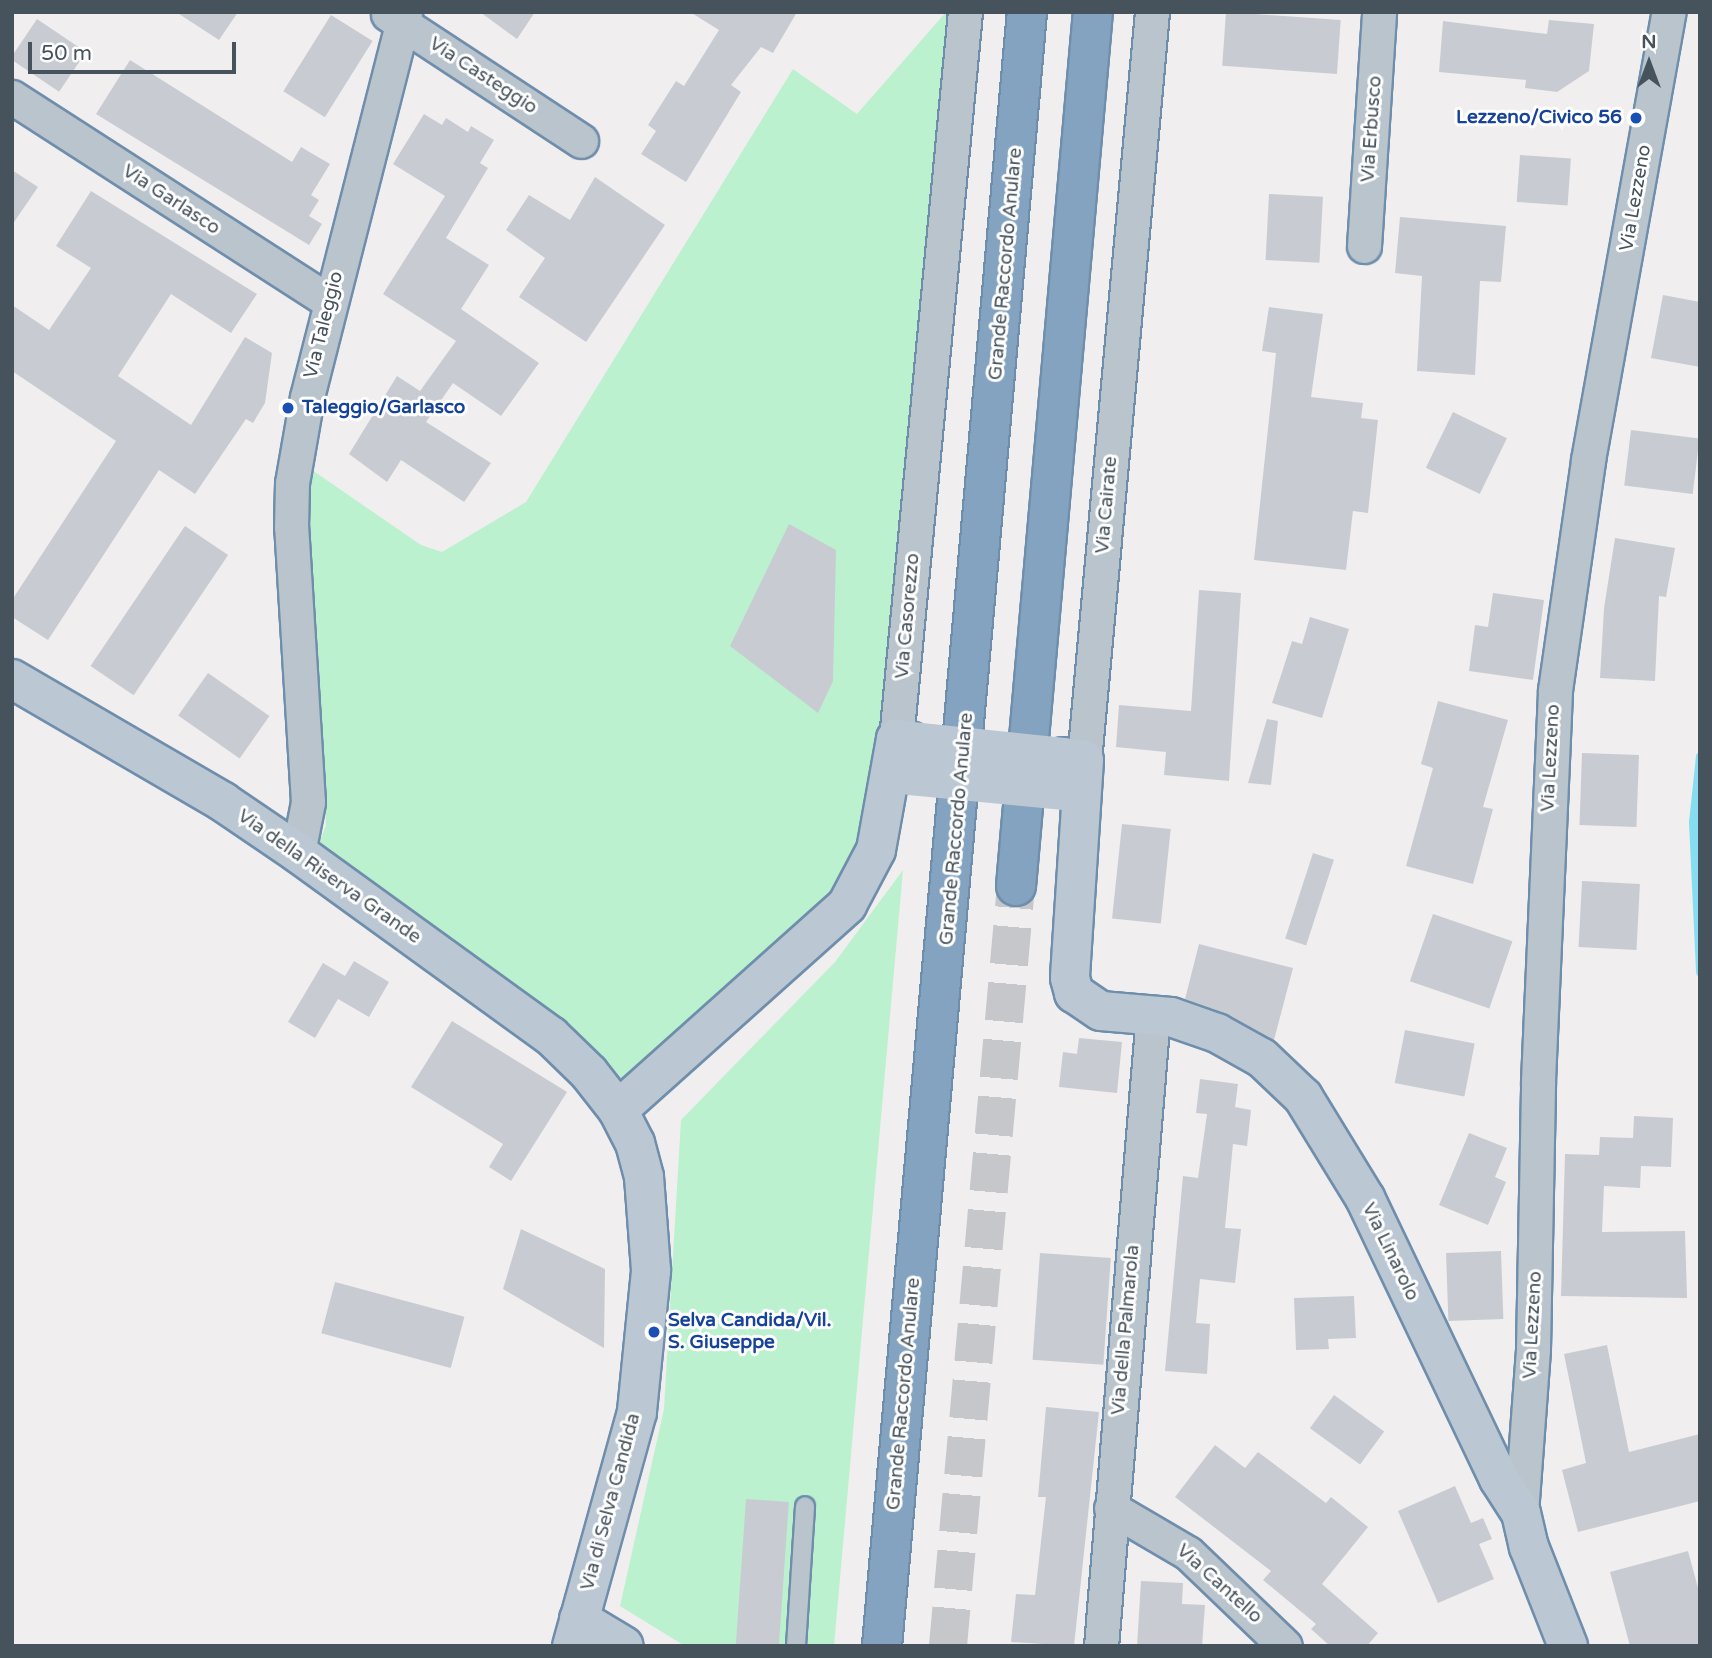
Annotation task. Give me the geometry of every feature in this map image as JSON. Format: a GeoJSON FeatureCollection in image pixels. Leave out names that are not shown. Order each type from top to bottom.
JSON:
{"type":"FeatureCollection","features":[{"type":"Feature","properties":{"kind":"highway","name":"Grande Raccordo Anulare"},"geometry":{"type":"LineString","coordinates":[[882,1646],[1027,12]]}},
{"type":"Feature","properties":{"kind":"highway"},"geometry":{"type":"LineString","coordinates":[[1016,886],[1093,12]]}},
{"type":"Feature","properties":{"kind":"street","name":"Via Casorezzo"},"geometry":{"type":"LineString","coordinates":[[618,1110],[848,905],[872,862],[902,758],[965,12]]}},
{"type":"Feature","properties":{"kind":"street","name":"Via Cairate"},"geometry":{"type":"LineString","coordinates":[[1077,998],[1070,978],[1073,776],[1152,12]]}},
{"type":"Feature","properties":{"kind":"street","name":"Via Erbusco"},"geometry":{"type":"LineString","coordinates":[[1364,246],[1379,12]]}},
{"type":"Feature","properties":{"kind":"street","name":"Via Lezzeno"},"geometry":{"type":"LineString","coordinates":[[1521,1513],[1533,1349],[1541,977],[1555,690],[1588,460],[1669,12]]}},
{"type":"Feature","properties":{"kind":"street","name":"Via Casteggio"},"geometry":{"type":"LineString","coordinates":[[398,16],[581,141]]}},
{"type":"Feature","properties":{"kind":"street","name":"Via Taleggio"},"geometry":{"type":"LineString","coordinates":[[298,853],[308,802],[291,496],[307,397],[398,16]]}},
{"type":"Feature","properties":{"kind":"street","name":"Via Garlasco"},"geometry":{"type":"LineString","coordinates":[[12,97],[330,302]]}},
{"type":"Feature","properties":{"kind":"street","name":"Via della Riserva Grande"},"geometry":{"type":"LineString","coordinates":[[12,679],[215,797],[298,853],[551,1036],[589,1073],[618,1110]]}},
{"type":"Feature","properties":{"kind":"street"},"geometry":{"type":"LineString","coordinates":[[902,758],[1073,776]]}},
{"type":"Feature","properties":{"kind":"street","name":"Via Linarolo"},"geometry":{"type":"LineString","coordinates":[[1077,998],[1101,1011],[1153,1014],[1203,1027],[1251,1051],[1287,1080],[1314,1111],[1365,1198],[1499,1479],[1521,1513],[1526,1539],[1568,1646]]}},
{"type":"Feature","properties":{"kind":"street","name":"Via della Palmarola"},"geometry":{"type":"LineString","coordinates":[[1101,1646],[1153,1014]]}},
{"type":"Feature","properties":{"kind":"street","name":"Via di Selva Candida"},"geometry":{"type":"LineString","coordinates":[[575,1632],[637,1412],[651,1271],[645,1177],[635,1143],[618,1110]]}},
{"type":"Feature","properties":{"kind":"street","name":"Via Cantello"},"geometry":{"type":"LineString","coordinates":[[1111,1508],[1188,1553],[1286,1646]]}},
{"type":"Feature","properties":{"kind":"street"},"geometry":{"type":"LineString","coordinates":[[575,1632],[624,1646]]}},
{"type":"Feature","properties":{"kind":"lane"},"geometry":{"type":"LineString","coordinates":[[796,1646],[805,1506]]}},
{"type":"Feature","properties":{"kind":"green space"},"geometry":{"type":"Polygon","coordinates":[[[946,12],[955,12],[879,737],[855,862],[810,922],[627,1091],[316,852],[326,825],[308,506],[312,470],[421,545],[442,552],[526,502],[793,69],[857,114],[946,12]]]}},
{"type":"Feature","properties":{"kind":"green space"},"geometry":{"type":"Polygon","coordinates":[[[903,870],[834,1646],[685,1646],[620,1606],[664,1409],[681,1120],[835,962],[903,870]]]}},
{"type":"Feature","properties":{"kind":"building"},"geometry":{"type":"Polygon","coordinates":[[[176,12],[238,12],[219,40],[176,12]]]}},
{"type":"Feature","properties":{"kind":"building"},"geometry":{"type":"Polygon","coordinates":[[[480,12],[535,12],[517,39],[480,12]]]}},
{"type":"Feature","properties":{"kind":"building"},"geometry":{"type":"Polygon","coordinates":[[[690,12],[797,12],[773,53],[761,47],[731,85],[741,92],[686,182],[641,154],[656,131],[648,125],[676,81],[684,86],[719,30],[690,12]]]}},
{"type":"Feature","properties":{"kind":"building"},"geometry":{"type":"Polygon","coordinates":[[[1226,12],[1341,20],[1337,74],[1222,66],[1226,12]]]}},
{"type":"Feature","properties":{"kind":"building"},"geometry":{"type":"Polygon","coordinates":[[[331,15],[373,41],[325,117],[283,91],[331,15]]]}},
{"type":"Feature","properties":{"kind":"building"},"geometry":{"type":"Polygon","coordinates":[[[37,19],[86,52],[59,92],[12,60],[37,19]]]}},
{"type":"Feature","properties":{"kind":"building"},"geometry":{"type":"Polygon","coordinates":[[[1549,20],[1594,24],[1589,71],[1557,92],[1525,88],[1526,80],[1439,72],[1443,21],[1547,34],[1549,20]]]}},
{"type":"Feature","properties":{"kind":"building"},"geometry":{"type":"Polygon","coordinates":[[[130,60],[292,162],[301,147],[330,164],[311,195],[319,200],[309,216],[322,224],[309,245],[96,114],[130,60]]]}},
{"type":"Feature","properties":{"kind":"building"},"geometry":{"type":"Polygon","coordinates":[[[424,114],[442,125],[446,118],[468,132],[471,126],[494,140],[480,163],[488,168],[446,238],[489,265],[461,309],[539,363],[501,416],[453,383],[426,422],[491,463],[464,502],[401,460],[387,482],[349,454],[397,376],[420,391],[456,341],[383,294],[445,196],[393,164],[424,114]]]}},
{"type":"Feature","properties":{"kind":"building"},"geometry":{"type":"Polygon","coordinates":[[[1520,155],[1571,159],[1568,205],[1517,202],[1520,155]]]}},
{"type":"Feature","properties":{"kind":"building"},"geometry":{"type":"Polygon","coordinates":[[[12,170],[38,187],[12,225],[12,170]]]}},
{"type":"Feature","properties":{"kind":"building"},"geometry":{"type":"Polygon","coordinates":[[[595,177],[665,225],[586,342],[519,297],[545,258],[506,230],[529,195],[570,220],[595,177]]]}},
{"type":"Feature","properties":{"kind":"building"},"geometry":{"type":"Polygon","coordinates":[[[91,191],[257,294],[231,333],[171,294],[118,376],[191,425],[245,337],[272,353],[265,403],[253,423],[246,419],[195,494],[159,470],[48,640],[12,617],[12,600],[116,441],[12,371],[12,305],[49,330],[91,268],[56,246],[91,191]]]}},
{"type":"Feature","properties":{"kind":"building"},"geometry":{"type":"Polygon","coordinates":[[[1269,194],[1323,197],[1319,263],[1266,260],[1269,194]]]}},
{"type":"Feature","properties":{"kind":"building"},"geometry":{"type":"Polygon","coordinates":[[[1400,217],[1506,226],[1501,282],[1480,281],[1475,375],[1417,371],[1422,276],[1395,273],[1400,217]]]}},
{"type":"Feature","properties":{"kind":"building"},"geometry":{"type":"Polygon","coordinates":[[[1663,295],[1700,302],[1700,367],[1651,358],[1663,295]]]}},
{"type":"Feature","properties":{"kind":"building"},"geometry":{"type":"Polygon","coordinates":[[[1269,307],[1323,314],[1311,397],[1363,403],[1361,418],[1378,420],[1368,513],[1353,511],[1346,570],[1254,560],[1276,353],[1262,351],[1269,307]]]}},
{"type":"Feature","properties":{"kind":"building"},"geometry":{"type":"Polygon","coordinates":[[[1453,412],[1507,438],[1480,494],[1426,468],[1453,412]]]}},
{"type":"Feature","properties":{"kind":"building"},"geometry":{"type":"Polygon","coordinates":[[[1631,430],[1699,438],[1693,494],[1624,486],[1631,430]]]}},
{"type":"Feature","properties":{"kind":"building"},"geometry":{"type":"Polygon","coordinates":[[[789,524],[836,550],[833,681],[818,713],[730,646],[789,524]]]}},
{"type":"Feature","properties":{"kind":"building"},"geometry":{"type":"Polygon","coordinates":[[[185,526],[228,555],[134,695],[90,666],[185,526]]]}},
{"type":"Feature","properties":{"kind":"building"},"geometry":{"type":"Polygon","coordinates":[[[1615,538],[1675,548],[1666,597],[1659,596],[1655,681],[1600,678],[1604,608],[1615,538]]]}},
{"type":"Feature","properties":{"kind":"building"},"geometry":{"type":"Polygon","coordinates":[[[1199,590],[1241,593],[1229,781],[1164,775],[1166,752],[1116,747],[1119,705],[1191,711],[1199,590]]]}},
{"type":"Feature","properties":{"kind":"building"},"geometry":{"type":"Polygon","coordinates":[[[1493,593],[1544,600],[1533,680],[1469,671],[1475,625],[1488,627],[1493,593]]]}},
{"type":"Feature","properties":{"kind":"building"},"geometry":{"type":"Polygon","coordinates":[[[1310,617],[1349,629],[1322,718],[1272,703],[1292,641],[1302,644],[1310,617]]]}},
{"type":"Feature","properties":{"kind":"building"},"geometry":{"type":"Polygon","coordinates":[[[208,673],[269,716],[240,759],[178,716],[208,673]]]}},
{"type":"Feature","properties":{"kind":"building"},"geometry":{"type":"Polygon","coordinates":[[[1438,701],[1508,720],[1483,807],[1493,809],[1473,884],[1406,866],[1433,768],[1421,764],[1438,701]]]}},
{"type":"Feature","properties":{"kind":"building"},"geometry":{"type":"Polygon","coordinates":[[[1267,719],[1278,721],[1271,785],[1248,783],[1267,719]]]}},
{"type":"Feature","properties":{"kind":"building"},"geometry":{"type":"Polygon","coordinates":[[[1582,753],[1639,755],[1636,827],[1579,825],[1582,753]]]}},
{"type":"Feature","properties":{"kind":"building"},"geometry":{"type":"Polygon","coordinates":[[[1122,824],[1171,829],[1161,924],[1112,918],[1122,824]]]}},
{"type":"Feature","properties":{"kind":"building"},"geometry":{"type":"Polygon","coordinates":[[[1313,853],[1334,860],[1306,945],[1285,939],[1313,853]]]}},
{"type":"Feature","properties":{"kind":"building"},"geometry":{"type":"Polygon","coordinates":[[[1582,881],[1640,884],[1636,950],[1579,947],[1582,881]]]}},
{"type":"Feature","properties":{"kind":"building"},"geometry":{"type":"Polygon","coordinates":[[[1433,914],[1512,941],[1489,1008],[1410,981],[1433,914]]]}},
{"type":"Feature","properties":{"kind":"building"},"geometry":{"type":"Polygon","coordinates":[[[1199,944],[1293,968],[1274,1040],[1227,1014],[1185,999],[1199,944]]]}},
{"type":"Feature","properties":{"kind":"building"},"geometry":{"type":"Polygon","coordinates":[[[354,961],[389,982],[369,1017],[338,999],[315,1038],[288,1022],[323,963],[345,976],[354,961]]]}},
{"type":"Feature","properties":{"kind":"building"},"geometry":{"type":"Polygon","coordinates":[[[452,1021],[567,1092],[511,1181],[489,1167],[503,1144],[411,1087],[452,1021]]]}},
{"type":"Feature","properties":{"kind":"building"},"geometry":{"type":"Polygon","coordinates":[[[1405,1030],[1475,1044],[1464,1097],[1395,1083],[1405,1030]]]}},
{"type":"Feature","properties":{"kind":"building"},"geometry":{"type":"Polygon","coordinates":[[[1079,1038],[1122,1042],[1117,1093],[1059,1087],[1063,1052],[1077,1054],[1079,1038]]]}},
{"type":"Feature","properties":{"kind":"building"},"geometry":{"type":"Polygon","coordinates":[[[1200,1079],[1238,1084],[1235,1107],[1251,1110],[1247,1146],[1233,1144],[1225,1228],[1241,1229],[1235,1283],[1200,1279],[1196,1323],[1210,1324],[1207,1374],[1165,1371],[1183,1176],[1198,1178],[1207,1114],[1196,1113],[1200,1079]]]}},
{"type":"Feature","properties":{"kind":"building"},"geometry":{"type":"Polygon","coordinates":[[[1634,1116],[1673,1118],[1671,1167],[1641,1166],[1640,1188],[1604,1186],[1602,1232],[1685,1231],[1687,1298],[1561,1296],[1565,1154],[1599,1155],[1600,1137],[1633,1138],[1634,1116]]]}},
{"type":"Feature","properties":{"kind":"building"},"geometry":{"type":"Polygon","coordinates":[[[1469,1133],[1507,1148],[1495,1177],[1506,1182],[1488,1225],[1439,1205],[1469,1133]]]}},
{"type":"Feature","properties":{"kind":"building"},"geometry":{"type":"Polygon","coordinates":[[[521,1229],[605,1269],[604,1348],[503,1289],[521,1229]]]}},
{"type":"Feature","properties":{"kind":"building"},"geometry":{"type":"Polygon","coordinates":[[[1501,1251],[1503,1319],[1448,1321],[1446,1253],[1501,1251]]]}},
{"type":"Feature","properties":{"kind":"building"},"geometry":{"type":"Polygon","coordinates":[[[1040,1253],[1111,1258],[1103,1365],[1033,1360],[1040,1253]]]}},
{"type":"Feature","properties":{"kind":"building"},"geometry":{"type":"Polygon","coordinates":[[[335,1282],[464,1317],[451,1368],[321,1333],[335,1282]]]}},
{"type":"Feature","properties":{"kind":"building"},"geometry":{"type":"Polygon","coordinates":[[[1354,1296],[1356,1338],[1328,1339],[1329,1349],[1296,1350],[1294,1298],[1354,1296]]]}},
{"type":"Feature","properties":{"kind":"building"},"geometry":{"type":"Polygon","coordinates":[[[1607,1345],[1629,1452],[1700,1434],[1700,1501],[1578,1532],[1562,1470],[1586,1463],[1564,1354],[1607,1345]]]}},
{"type":"Feature","properties":{"kind":"building"},"geometry":{"type":"Polygon","coordinates":[[[1334,1395],[1384,1431],[1360,1465],[1310,1428],[1334,1395]]]}},
{"type":"Feature","properties":{"kind":"building"},"geometry":{"type":"Polygon","coordinates":[[[1046,1407],[1099,1412],[1074,1646],[1011,1642],[1016,1594],[1035,1595],[1046,1497],[1038,1497],[1046,1407]]]}},
{"type":"Feature","properties":{"kind":"building"},"geometry":{"type":"Polygon","coordinates":[[[1215,1445],[1245,1468],[1258,1452],[1326,1503],[1331,1497],[1368,1527],[1322,1584],[1378,1633],[1367,1646],[1330,1646],[1311,1629],[1316,1624],[1263,1580],[1271,1571],[1175,1497],[1215,1445]]]}},
{"type":"Feature","properties":{"kind":"building"},"geometry":{"type":"Polygon","coordinates":[[[1455,1486],[1471,1523],[1483,1518],[1492,1539],[1479,1544],[1494,1579],[1438,1603],[1398,1511],[1455,1486]]]}},
{"type":"Feature","properties":{"kind":"building"},"geometry":{"type":"Polygon","coordinates":[[[746,1499],[789,1502],[779,1646],[736,1646],[746,1499]]]}},
{"type":"Feature","properties":{"kind":"building"},"geometry":{"type":"Polygon","coordinates":[[[1688,1551],[1700,1595],[1700,1646],[1630,1646],[1610,1572],[1688,1551]]]}},
{"type":"Feature","properties":{"kind":"building"},"geometry":{"type":"Polygon","coordinates":[[[1141,1581],[1183,1583],[1182,1604],[1205,1605],[1202,1646],[1137,1646],[1141,1581]]]}},
{"type":"Feature","properties":{"kind":"waterway"},"geometry":{"type":"LineString","coordinates":[[1700,756],[1693,822],[1700,972]]}},
{"type":"Feature","properties":{"kind":"tunnel"},"geometry":{"type":"LineString","coordinates":[[948,1646],[1016,886]]}},
{"type":"Feature","properties":{"kind":"place","name":"Lezzeno/Civico 56"},"geometry":{"type":"Point","coordinates":[1636,118]}},
{"type":"Feature","properties":{"kind":"place","name":"Taleggio/Garlasco"},"geometry":{"type":"Point","coordinates":[288,408]}},
{"type":"Feature","properties":{"kind":"place","name":"Selva Candida/Vil. S. Giuseppe"},"geometry":{"type":"Point","coordinates":[654,1332]}}]}
